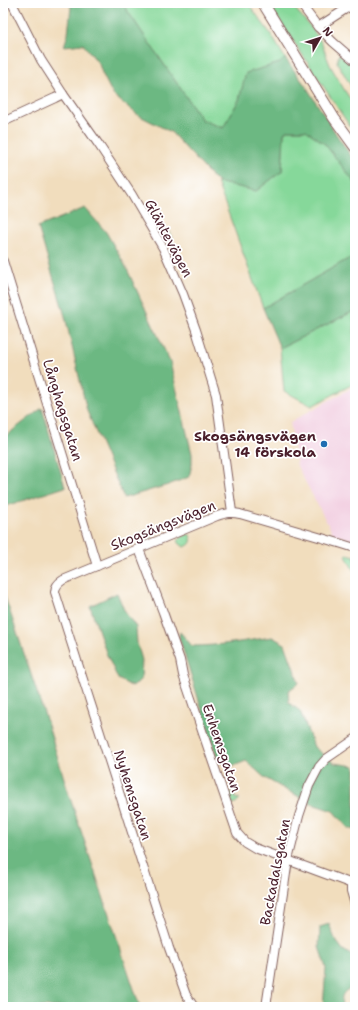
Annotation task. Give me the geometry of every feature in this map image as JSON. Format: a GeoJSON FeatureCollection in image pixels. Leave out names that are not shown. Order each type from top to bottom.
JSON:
{"type":"FeatureCollection","features":[{"type":"Feature","properties":{"kind":"street","name":"Gläntevägen"},"geometry":{"type":"LineString","coordinates":[[12,3],[41,60],[132,195],[163,248],[183,294],[216,395],[232,512]]}},
{"type":"Feature","properties":{"kind":"street"},"geometry":{"type":"LineString","coordinates":[[263,3],[334,118],[355,147]]}},
{"type":"Feature","properties":{"kind":"street"},"geometry":{"type":"LineString","coordinates":[[300,3],[318,27],[355,61]]}},
{"type":"Feature","properties":{"kind":"street"},"geometry":{"type":"LineString","coordinates":[[318,27],[355,3]]}},
{"type":"Feature","properties":{"kind":"street"},"geometry":{"type":"LineString","coordinates":[[3,122],[63,94]]}},
{"type":"Feature","properties":{"kind":"street","name":"Långhagsgatan"},"geometry":{"type":"LineString","coordinates":[[3,261],[97,566]]}},
{"type":"Feature","properties":{"kind":"street","name":"Skogsängsvägen"},"geometry":{"type":"LineString","coordinates":[[55,588],[63,580],[217,516],[232,512],[355,548]]}},
{"type":"Feature","properties":{"kind":"street","name":"Enhemsgatan"},"geometry":{"type":"LineString","coordinates":[[139,549],[180,660],[183,675],[237,833],[252,846],[353,885]]}},
{"type":"Feature","properties":{"kind":"street","name":"Nyhemsgatan"},"geometry":{"type":"LineString","coordinates":[[55,588],[55,592],[169,948],[186,995],[194,1007]]}},
{"type":"Feature","properties":{"kind":"street","name":"Backadalsgatan"},"geometry":{"type":"LineString","coordinates":[[266,1007],[288,860],[299,816],[309,786],[319,767],[326,759],[355,739]]}},
{"type":"Feature","properties":{"kind":"street"},"geometry":{"type":"LineString","coordinates":[[353,885],[351,892],[355,905]]}},
{"type":"Feature","properties":{"kind":"shaded area","name":"Skogsängsvägen 14 förskola"},"geometry":{"type":"Polygon","coordinates":[[[355,386],[355,541],[333,534],[297,466],[290,422],[355,386]]]}},
{"type":"Feature","properties":{"kind":"green space"},"geometry":{"type":"Polygon","coordinates":[[[69,3],[122,3],[202,120],[223,128],[239,100],[246,73],[280,63],[285,58],[307,88],[355,162],[355,183],[325,144],[306,130],[287,130],[284,133],[282,171],[256,191],[217,182],[171,132],[138,115],[113,95],[99,64],[83,44],[64,46],[68,34],[71,7],[69,3]]]}},
{"type":"Feature","properties":{"kind":"green space"},"geometry":{"type":"Polygon","coordinates":[[[122,3],[248,3],[270,33],[285,58],[280,63],[246,73],[239,100],[223,128],[202,120],[122,3]]]}},
{"type":"Feature","properties":{"kind":"green space"},"geometry":{"type":"Polygon","coordinates":[[[268,3],[291,3],[321,42],[330,65],[355,106],[355,134],[268,3]]]}},
{"type":"Feature","properties":{"kind":"green space"},"geometry":{"type":"Polygon","coordinates":[[[339,54],[355,67],[355,93],[337,62],[339,54]]]}},
{"type":"Feature","properties":{"kind":"green space"},"geometry":{"type":"Polygon","coordinates":[[[287,130],[306,130],[325,144],[355,183],[355,255],[263,308],[217,182],[256,191],[282,171],[284,133],[287,130]]]}},
{"type":"Feature","properties":{"kind":"green space"},"geometry":{"type":"Polygon","coordinates":[[[85,208],[106,232],[125,265],[170,362],[192,454],[192,464],[189,477],[124,498],[87,411],[65,316],[38,227],[85,208]]]}},
{"type":"Feature","properties":{"kind":"green space"},"geometry":{"type":"Polygon","coordinates":[[[169,232],[173,240],[166,243],[162,235],[169,232]]]}},
{"type":"Feature","properties":{"kind":"green space"},"geometry":{"type":"Polygon","coordinates":[[[355,255],[355,312],[354,311],[280,348],[263,308],[355,255]]]}},
{"type":"Feature","properties":{"kind":"green space"},"geometry":{"type":"Polygon","coordinates":[[[354,311],[355,383],[312,406],[284,391],[280,348],[354,311]]]}},
{"type":"Feature","properties":{"kind":"green space"},"geometry":{"type":"Polygon","coordinates":[[[42,408],[65,487],[3,507],[3,438],[42,408]]]}},
{"type":"Feature","properties":{"kind":"green space"},"geometry":{"type":"Polygon","coordinates":[[[148,529],[152,538],[144,541],[140,533],[148,529]]]}},
{"type":"Feature","properties":{"kind":"green space"},"geometry":{"type":"Polygon","coordinates":[[[189,534],[191,542],[184,547],[178,540],[189,534]]]}},
{"type":"Feature","properties":{"kind":"green space"},"geometry":{"type":"Polygon","coordinates":[[[347,554],[355,556],[355,573],[346,556],[347,554]]]}},
{"type":"Feature","properties":{"kind":"green space"},"geometry":{"type":"Polygon","coordinates":[[[3,591],[47,722],[69,795],[140,1007],[3,1007],[3,591]]]}},
{"type":"Feature","properties":{"kind":"green space"},"geometry":{"type":"Polygon","coordinates":[[[117,593],[125,612],[136,627],[137,643],[142,660],[141,679],[133,687],[118,679],[107,655],[90,606],[117,593]]]}},
{"type":"Feature","properties":{"kind":"green space"},"geometry":{"type":"Polygon","coordinates":[[[180,632],[192,646],[222,644],[272,637],[285,644],[299,683],[288,691],[289,703],[300,711],[314,747],[334,763],[355,766],[355,830],[348,828],[333,811],[315,805],[265,778],[246,761],[236,765],[225,765],[217,758],[179,637],[180,632]]]}},
{"type":"Feature","properties":{"kind":"green space"},"geometry":{"type":"Polygon","coordinates":[[[234,792],[236,799],[239,798],[239,801],[233,804],[231,803],[228,794],[234,792]]]}},
{"type":"Feature","properties":{"kind":"green space"},"geometry":{"type":"Polygon","coordinates":[[[329,924],[335,939],[343,950],[353,956],[355,962],[355,986],[348,989],[342,996],[342,1007],[323,1007],[326,968],[319,947],[320,927],[329,924]]]}},
{"type":"Feature","properties":{"kind":"place","name":"Skogsängsvägen 14 förskola"},"geometry":{"type":"Point","coordinates":[324,444]}}]}
